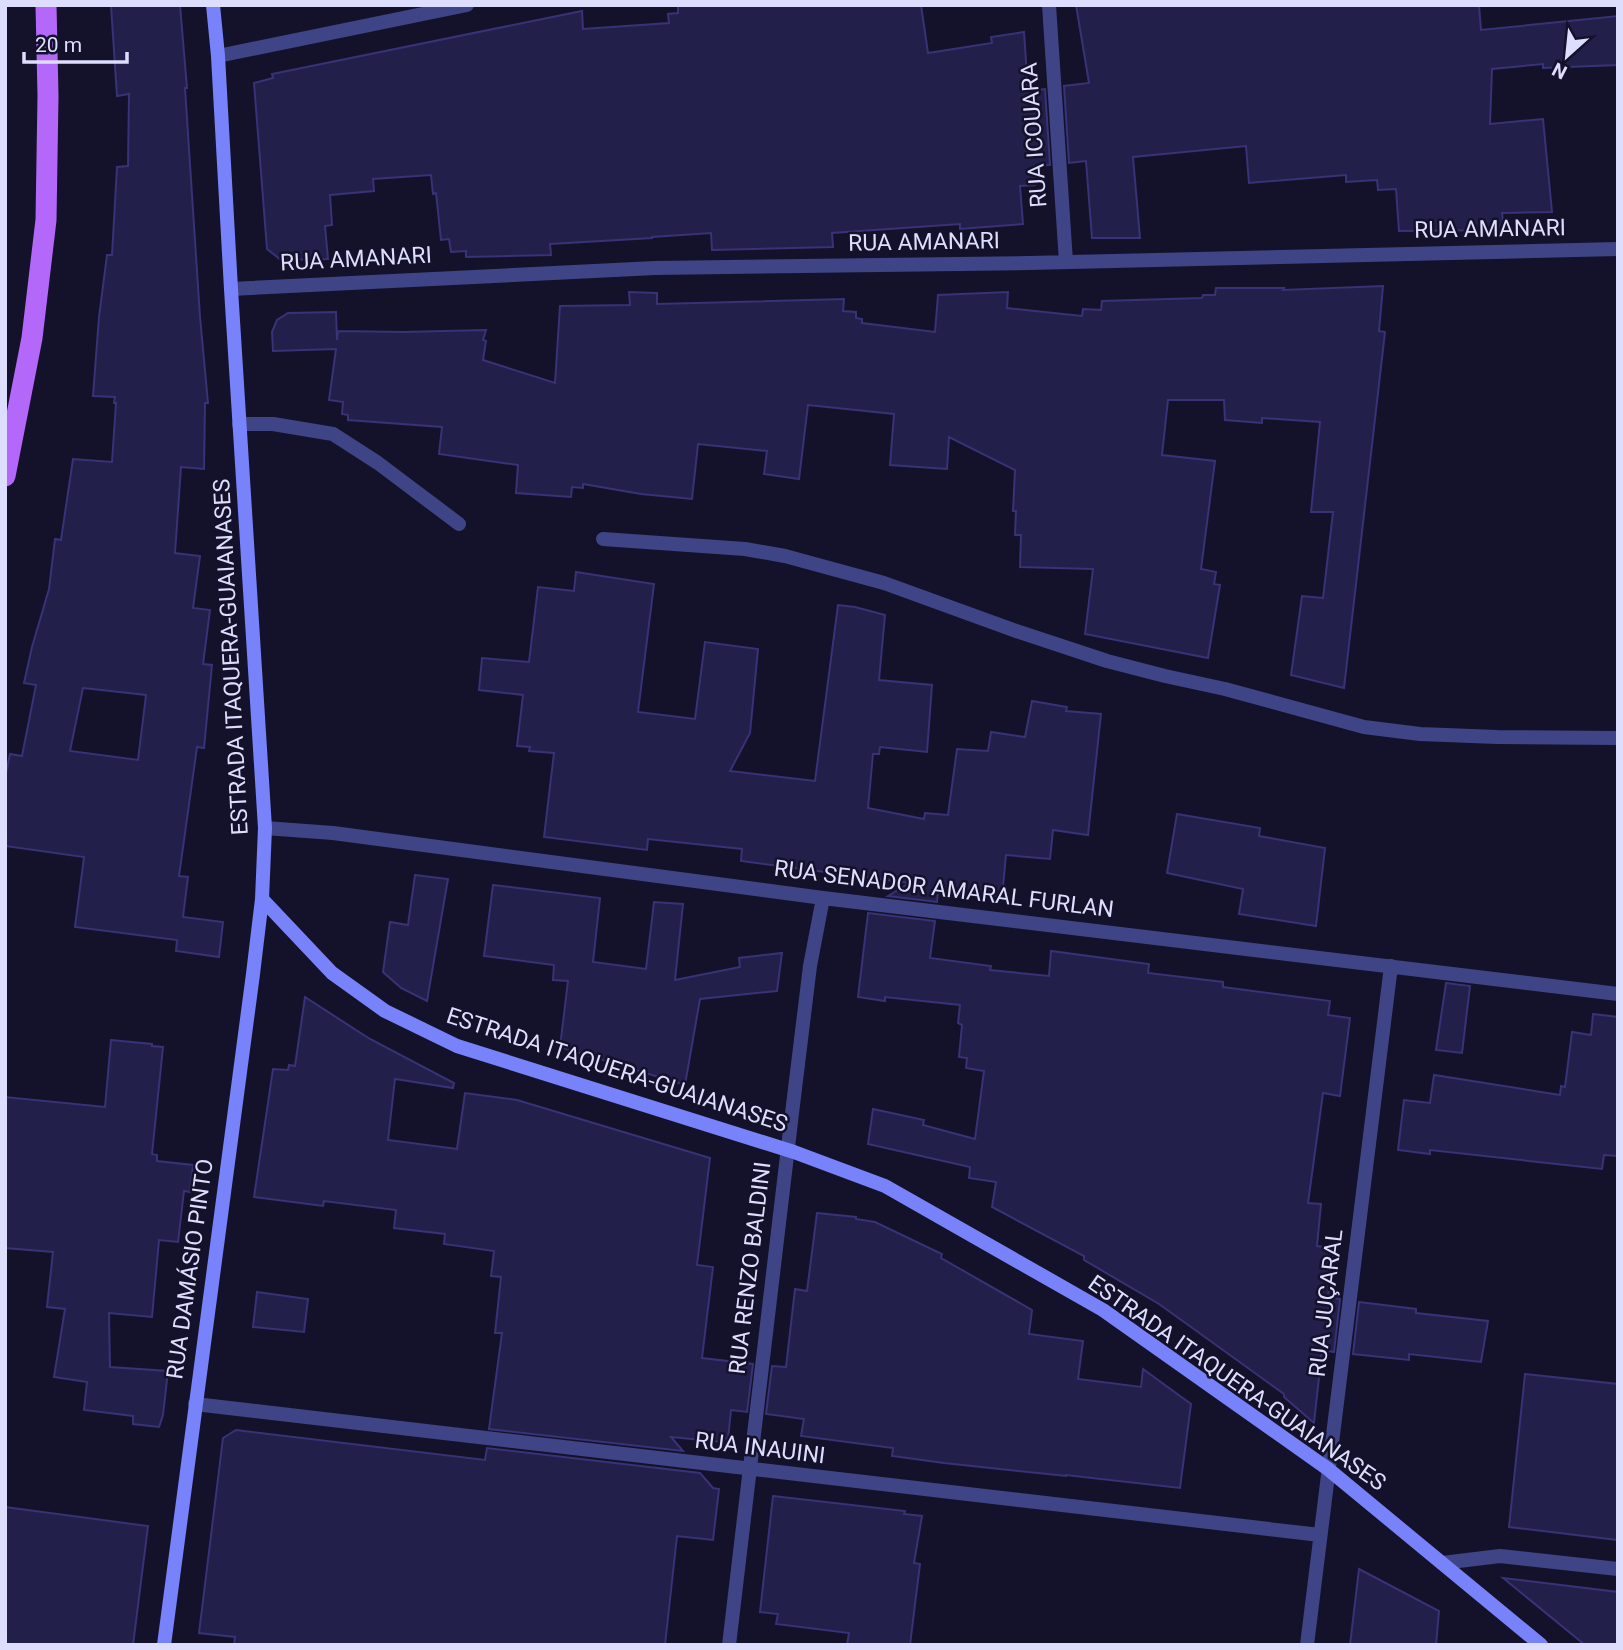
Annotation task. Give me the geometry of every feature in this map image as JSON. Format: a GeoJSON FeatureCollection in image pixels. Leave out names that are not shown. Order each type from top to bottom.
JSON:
{"type":"FeatureCollection","features":[{"type":"Feature","properties":{"kind":"main road"},"geometry":{"type":"LineString","coordinates":[[5,476],[32,338],[46,220],[46,5]]}},
{"type":"Feature","properties":{"kind":"main road","name":"ESTRADA ITAQUERA-GUAIANASES"},"geometry":{"type":"LineString","coordinates":[[213,5],[265,828],[262,899],[332,973],[385,1011],[457,1046],[787,1150],[885,1186],[1103,1310],[1328,1469],[1541,1645]]}},
{"type":"Feature","properties":{"kind":"main road","name":"RUA DAMÁSIO PINTO"},"geometry":{"type":"LineString","coordinates":[[164,1645],[262,899]]}},
{"type":"Feature","properties":{"kind":"street"},"geometry":{"type":"LineString","coordinates":[[218,56],[467,5]]}},
{"type":"Feature","properties":{"kind":"street","name":"RUA ICOUARA"},"geometry":{"type":"LineString","coordinates":[[1049,5],[1066,262]]}},
{"type":"Feature","properties":{"kind":"street","name":"RUA AMANARI"},"geometry":{"type":"LineString","coordinates":[[230,289],[655,268],[1066,262],[1618,249]]}},
{"type":"Feature","properties":{"kind":"street"},"geometry":{"type":"LineString","coordinates":[[239,425],[273,424],[333,434],[378,463],[459,524]]}},
{"type":"Feature","properties":{"kind":"street"},"geometry":{"type":"LineString","coordinates":[[603,540],[745,549],[785,556],[884,583],[1107,661],[1225,689],[1364,727],[1420,734],[1618,738]]}},
{"type":"Feature","properties":{"kind":"street","name":"RUA SENADOR AMARAL FURLAN"},"geometry":{"type":"LineString","coordinates":[[265,828],[333,833],[823,898],[1618,994]]}},
{"type":"Feature","properties":{"kind":"street","name":"RUA RENZO BALDINI"},"geometry":{"type":"LineString","coordinates":[[729,1645],[810,966],[823,898]]}},
{"type":"Feature","properties":{"kind":"street","name":"RUA JUÇARAL"},"geometry":{"type":"LineString","coordinates":[[1307,1645],[1391,966]]}},
{"type":"Feature","properties":{"kind":"street","name":"RUA INAUINI"},"geometry":{"type":"LineString","coordinates":[[195,1404],[1320,1535]]}},
{"type":"Feature","properties":{"kind":"street"},"geometry":{"type":"LineString","coordinates":[[1442,1563],[1500,1556],[1618,1569]]}},
{"type":"Feature","properties":{"kind":"building"},"geometry":{"type":"Polygon","coordinates":[[[111,5],[180,5],[208,403],[205,403],[204,469],[181,467],[175,553],[200,556],[193,608],[210,610],[203,664],[212,665],[204,748],[197,747],[179,876],[188,877],[183,917],[223,922],[219,957],[176,951],[177,940],[75,927],[84,857],[5,846],[5,778],[10,754],[22,756],[36,685],[24,683],[49,589],[55,539],[61,540],[73,459],[112,462],[115,397],[93,396],[107,255],[112,255],[117,167],[128,166],[129,94],[117,96],[111,5]],[[83,688],[70,751],[138,760],[146,695],[83,688]]]}},
{"type":"Feature","properties":{"kind":"building"},"geometry":{"type":"Polygon","coordinates":[[[678,5],[921,5],[928,53],[992,43],[991,37],[1024,32],[1028,91],[1045,89],[1050,165],[1034,166],[1035,185],[1020,186],[1023,224],[960,229],[960,224],[832,233],[833,247],[712,250],[711,233],[550,244],[551,255],[466,257],[466,251],[451,252],[449,239],[441,240],[436,193],[433,194],[431,175],[373,179],[374,191],[330,195],[332,225],[325,226],[328,259],[281,260],[267,249],[254,83],[273,78],[272,74],[582,11],[583,29],[669,23],[668,14],[678,13],[678,5]]]}},
{"type":"Feature","properties":{"kind":"building"},"geometry":{"type":"Polygon","coordinates":[[[1076,5],[1479,5],[1481,30],[1618,16],[1618,65],[1543,68],[1543,64],[1492,69],[1490,124],[1543,119],[1552,212],[1502,213],[1504,230],[1399,231],[1396,189],[1378,190],[1377,180],[1346,182],[1346,175],[1249,183],[1246,146],[1133,157],[1140,238],[1092,238],[1086,161],[1069,163],[1064,86],[1089,83],[1076,5]]]}},
{"type":"Feature","properties":{"kind":"building"},"geometry":{"type":"Polygon","coordinates":[[[1383,286],[1379,331],[1385,332],[1344,688],[1291,675],[1302,596],[1323,598],[1333,512],[1311,512],[1320,422],[1262,418],[1262,423],[1225,420],[1224,400],[1168,400],[1162,455],[1215,461],[1201,569],[1216,572],[1214,584],[1220,585],[1208,658],[1085,634],[1093,569],[1020,567],[1021,535],[1015,535],[1016,511],[1013,511],[1015,470],[949,437],[947,469],[890,465],[894,414],[808,405],[799,479],[764,474],[767,451],[698,444],[692,499],[583,484],[583,488],[572,487],[571,497],[516,493],[518,465],[439,454],[442,427],[348,420],[348,415],[342,414],[343,402],[329,400],[336,349],[273,351],[272,332],[277,320],[288,313],[336,312],[337,340],[338,331],[486,330],[483,360],[555,383],[560,306],[630,305],[629,292],[657,293],[657,304],[844,299],[843,311],[856,312],[856,318],[862,319],[862,323],[935,332],[938,295],[1008,292],[1007,308],[1082,316],[1083,309],[1101,310],[1102,301],[1202,298],[1203,295],[1215,295],[1216,288],[1284,288],[1283,290],[1383,286]]]}},
{"type":"Feature","properties":{"kind":"building"},"geometry":{"type":"Polygon","coordinates":[[[576,572],[654,584],[638,712],[695,719],[705,642],[758,649],[750,733],[730,771],[815,781],[838,605],[885,615],[879,680],[932,685],[927,752],[880,747],[879,754],[873,754],[868,808],[924,819],[925,813],[948,815],[957,749],[988,751],[991,732],[1025,737],[1032,701],[1067,707],[1066,711],[1101,714],[1088,835],[1053,830],[1050,859],[1006,855],[1002,897],[938,892],[937,902],[888,896],[909,883],[741,861],[742,849],[648,839],[647,850],[544,837],[554,753],[529,751],[530,747],[517,746],[523,695],[479,690],[482,658],[529,662],[538,587],[574,591],[576,572]]]}},
{"type":"Feature","properties":{"kind":"building"},"geometry":{"type":"Polygon","coordinates":[[[1177,814],[1260,828],[1259,836],[1325,848],[1316,926],[1239,914],[1243,889],[1167,873],[1177,814]]]}},
{"type":"Feature","properties":{"kind":"building"},"geometry":{"type":"Polygon","coordinates":[[[415,875],[448,879],[427,1001],[401,988],[383,972],[390,922],[408,925],[415,875]]]}},
{"type":"Feature","properties":{"kind":"building"},"geometry":{"type":"Polygon","coordinates":[[[493,885],[600,898],[593,962],[646,969],[654,902],[683,904],[675,980],[740,967],[739,958],[782,953],[777,991],[700,999],[685,1085],[560,1047],[568,981],[553,980],[554,965],[484,956],[493,885]]]}},
{"type":"Feature","properties":{"kind":"building"},"geometry":{"type":"Polygon","coordinates":[[[868,913],[935,921],[930,958],[991,966],[990,970],[1049,976],[1051,951],[1149,964],[1148,973],[1223,982],[1223,987],[1330,1001],[1328,1015],[1350,1018],[1340,1096],[1323,1093],[1308,1203],[1321,1204],[1317,1246],[1334,1248],[1328,1297],[1340,1299],[1334,1352],[1322,1350],[1314,1423],[1284,1397],[1284,1394],[1159,1304],[1084,1260],[1084,1256],[992,1207],[996,1182],[969,1178],[970,1167],[868,1144],[873,1109],[924,1120],[923,1125],[975,1139],[984,1071],[966,1068],[967,1058],[959,1057],[962,1025],[958,1023],[960,1005],[885,997],[885,1001],[858,997],[868,913]]]}},
{"type":"Feature","properties":{"kind":"building"},"geometry":{"type":"Polygon","coordinates":[[[1446,983],[1470,986],[1462,1053],[1436,1050],[1446,983]]]}},
{"type":"Feature","properties":{"kind":"building"},"geometry":{"type":"Polygon","coordinates":[[[305,997],[370,1039],[454,1083],[453,1088],[395,1079],[388,1140],[457,1149],[465,1093],[517,1100],[710,1158],[697,1265],[713,1267],[702,1358],[753,1364],[747,1412],[731,1410],[728,1439],[723,1438],[722,1442],[671,1437],[683,1451],[489,1429],[502,1333],[495,1333],[501,1277],[491,1276],[494,1251],[444,1244],[445,1234],[394,1228],[396,1210],[324,1201],[323,1206],[254,1197],[273,1069],[288,1070],[289,1065],[295,1066],[305,997]]]}},
{"type":"Feature","properties":{"kind":"building"},"geometry":{"type":"Polygon","coordinates":[[[1593,1014],[1618,1017],[1618,1156],[1604,1155],[1602,1169],[1430,1150],[1430,1154],[1398,1150],[1404,1100],[1430,1103],[1434,1075],[1560,1095],[1561,1086],[1565,1087],[1572,1032],[1591,1035],[1593,1014]]]}},
{"type":"Feature","properties":{"kind":"building"},"geometry":{"type":"Polygon","coordinates":[[[111,1040],[163,1047],[152,1154],[157,1155],[157,1161],[193,1165],[190,1192],[184,1191],[178,1242],[159,1240],[152,1317],[109,1313],[110,1367],[168,1371],[159,1427],[133,1424],[133,1416],[84,1410],[87,1382],[54,1377],[65,1309],[47,1307],[53,1252],[5,1248],[5,1097],[105,1107],[111,1040]]]}},
{"type":"Feature","properties":{"kind":"building"},"geometry":{"type":"Polygon","coordinates":[[[817,1213],[875,1222],[942,1254],[941,1258],[1032,1310],[1029,1334],[1083,1341],[1078,1379],[1141,1387],[1143,1369],[1191,1404],[1180,1488],[892,1456],[893,1448],[801,1436],[804,1419],[766,1414],[772,1366],[786,1367],[795,1289],[807,1291],[817,1213]]]}},
{"type":"Feature","properties":{"kind":"building"},"geometry":{"type":"Polygon","coordinates":[[[257,1292],[308,1299],[304,1332],[253,1327],[257,1292]]]}},
{"type":"Feature","properties":{"kind":"building"},"geometry":{"type":"Polygon","coordinates":[[[1359,1302],[1416,1309],[1416,1313],[1488,1321],[1481,1362],[1409,1354],[1409,1360],[1353,1354],[1359,1302]]]}},
{"type":"Feature","properties":{"kind":"building"},"geometry":{"type":"Polygon","coordinates":[[[1525,1374],[1618,1384],[1618,1540],[1509,1527],[1525,1374]]]}},
{"type":"Feature","properties":{"kind":"building"},"geometry":{"type":"Polygon","coordinates":[[[236,1430],[485,1460],[487,1448],[700,1473],[713,1488],[719,1489],[713,1540],[677,1536],[665,1645],[234,1645],[235,1637],[199,1633],[223,1438],[236,1430]]]}},
{"type":"Feature","properties":{"kind":"building"},"geometry":{"type":"Polygon","coordinates":[[[773,1496],[905,1511],[904,1514],[922,1516],[914,1563],[920,1564],[910,1645],[847,1645],[849,1633],[776,1624],[778,1614],[760,1612],[773,1496]]]}},
{"type":"Feature","properties":{"kind":"building"},"geometry":{"type":"Polygon","coordinates":[[[5,1507],[148,1526],[133,1645],[5,1645],[5,1507]]]}},
{"type":"Feature","properties":{"kind":"building"},"geometry":{"type":"Polygon","coordinates":[[[1359,1569],[1439,1611],[1436,1645],[1350,1645],[1359,1569]]]}},
{"type":"Feature","properties":{"kind":"building"},"geometry":{"type":"Polygon","coordinates":[[[1503,1578],[1618,1592],[1618,1645],[1585,1645],[1503,1578]]]}}]}
